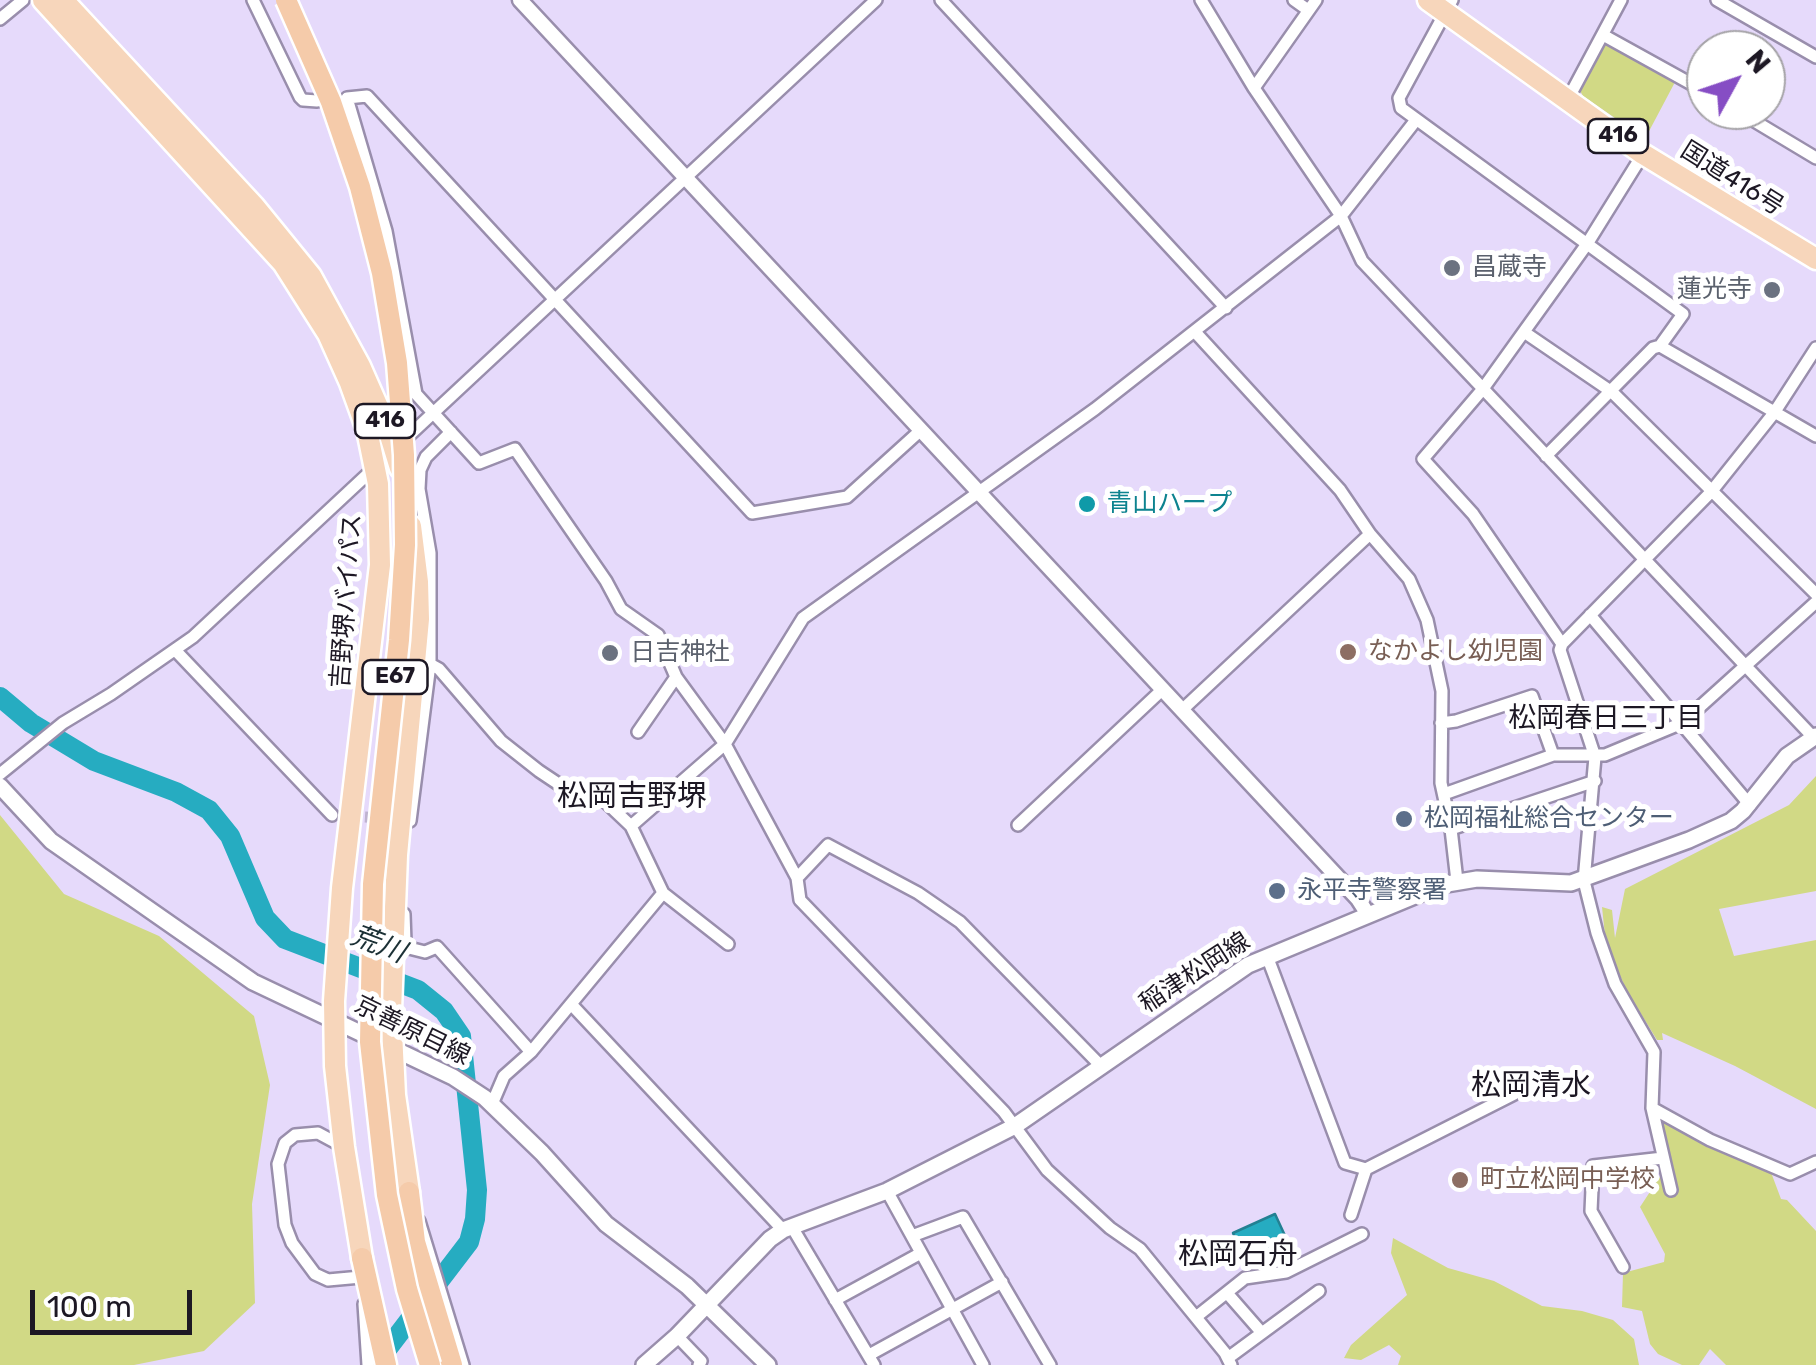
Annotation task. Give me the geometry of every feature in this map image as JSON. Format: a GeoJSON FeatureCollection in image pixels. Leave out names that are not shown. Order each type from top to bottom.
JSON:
{"type":"FeatureCollection","features":[{"type":"Feature","properties":{"kind":"highway","name":"吉野堺バイパス"},"geometry":{"type":"LineString","coordinates":[[43,0],[283,263],[314,309],[362,413],[380,504],[378,584],[336,942],[334,1020],[344,1147],[362,1267]]}},
{"type":"Feature","properties":{"kind":"highway","name":"416"},"geometry":{"type":"LineString","coordinates":[[64,0],[302,264],[341,327],[394,447],[415,550],[419,618],[396,855],[392,1047],[415,1242],[428,1266]]}},
{"type":"Feature","properties":{"kind":"highway","name":"E67"},"geometry":{"type":"LineString","coordinates":[[286,0],[332,102],[360,187],[387,303],[401,408],[406,498],[404,561],[400,640],[373,884],[370,1042],[387,1196],[407,1289],[430,1365]]}},
{"type":"Feature","properties":{"kind":"highway","name":"国道416号"},"geometry":{"type":"LineString","coordinates":[[1442,4],[1567,101],[1644,154],[1816,259]]}},
{"type":"Feature","properties":{"kind":"highway"},"geometry":{"type":"LineString","coordinates":[[428,1266],[452,1365]]}},
{"type":"Feature","properties":{"kind":"highway"},"geometry":{"type":"LineString","coordinates":[[362,1267],[371,1336],[386,1365]]}},
{"type":"Feature","properties":{"kind":"main road","name":"稲津松岡線"},"geometry":{"type":"LineString","coordinates":[[644,1365],[677,1336],[740,1267],[788,1228],[887,1191],[1015,1126],[1218,984],[1267,956],[1367,913],[1457,881],[1584,881],[1715,829],[1750,805],[1786,756],[1814,736]]}},
{"type":"Feature","properties":{"kind":"main road","name":"京善原目線"},"geometry":{"type":"LineString","coordinates":[[0,786],[50,841],[260,986],[453,1077],[492,1104],[606,1224],[678,1279],[768,1365]]}},
{"type":"Feature","properties":{"kind":"street"},"geometry":{"type":"LineString","coordinates":[[0,19],[23,0]]}},
{"type":"Feature","properties":{"kind":"street"},"geometry":{"type":"LineString","coordinates":[[253,0],[300,97],[317,101]]}},
{"type":"Feature","properties":{"kind":"street"},"geometry":{"type":"LineString","coordinates":[[520,0],[1367,913]]}},
{"type":"Feature","properties":{"kind":"street"},"geometry":{"type":"LineString","coordinates":[[0,774],[63,723],[176,650],[876,0]]}},
{"type":"Feature","properties":{"kind":"street"},"geometry":{"type":"LineString","coordinates":[[941,0],[1226,308]]}},
{"type":"Feature","properties":{"kind":"street"},"geometry":{"type":"LineString","coordinates":[[1201,0],[1254,88],[1342,216],[1362,261],[1814,736]]}},
{"type":"Feature","properties":{"kind":"street"},"geometry":{"type":"LineString","coordinates":[[1254,88],[1312,5],[1294,0]]}},
{"type":"Feature","properties":{"kind":"street"},"geometry":{"type":"LineString","coordinates":[[1567,101],[1621,0]]}},
{"type":"Feature","properties":{"kind":"street"},"geometry":{"type":"LineString","coordinates":[[1717,0],[1816,57]]}},
{"type":"Feature","properties":{"kind":"street"},"geometry":{"type":"LineString","coordinates":[[1442,4],[1399,98],[1402,108],[1682,314],[1660,346],[1653,348],[1546,456]]}},
{"type":"Feature","properties":{"kind":"street"},"geometry":{"type":"LineString","coordinates":[[1603,35],[1686,81]]}},
{"type":"Feature","properties":{"kind":"street"},"geometry":{"type":"LineString","coordinates":[[922,430],[847,498],[752,513],[367,96],[342,98],[386,230],[416,394],[479,463],[515,449],[622,609],[658,635],[676,677],[725,744],[797,878],[800,900],[1015,1126],[1047,1170],[1110,1228],[1140,1249],[1229,1362],[1320,1291]]}},
{"type":"Feature","properties":{"kind":"street"},"geometry":{"type":"LineString","coordinates":[[631,826],[725,744],[803,618],[1196,333],[1342,216],[1416,120]]}},
{"type":"Feature","properties":{"kind":"street"},"geometry":{"type":"LineString","coordinates":[[1769,130],[1816,158]]}},
{"type":"Feature","properties":{"kind":"street"},"geometry":{"type":"LineString","coordinates":[[1562,644],[1473,514],[1423,460],[1524,332],[1587,244],[1644,154]]}},
{"type":"Feature","properties":{"kind":"street"},"geometry":{"type":"LineString","coordinates":[[1524,332],[1612,392],[1816,594]]}},
{"type":"Feature","properties":{"kind":"street"},"geometry":{"type":"LineString","coordinates":[[1196,333],[1340,490],[1370,534],[1410,578],[1428,620],[1442,691],[1444,794],[1457,881]]}},
{"type":"Feature","properties":{"kind":"street"},"geometry":{"type":"LineString","coordinates":[[1660,346],[1816,436]]}},
{"type":"Feature","properties":{"kind":"street"},"geometry":{"type":"LineString","coordinates":[[1670,1190],[1652,1108],[1654,1052],[1615,984],[1596,933],[1584,881],[1594,757],[1560,650],[1711,492],[1774,413],[1816,348]]}},
{"type":"Feature","properties":{"kind":"street"},"geometry":{"type":"LineString","coordinates":[[450,432],[426,457],[420,470],[419,489],[430,553],[430,664],[407,819],[405,942],[415,951],[436,947],[531,1052]]}},
{"type":"Feature","properties":{"kind":"street"},"geometry":{"type":"LineString","coordinates":[[1182,710],[1370,534]]}},
{"type":"Feature","properties":{"kind":"street"},"geometry":{"type":"LineString","coordinates":[[1444,794],[1553,755],[1594,757],[1682,723],[1816,602]]}},
{"type":"Feature","properties":{"kind":"street"},"geometry":{"type":"LineString","coordinates":[[1590,615],[1750,805]]}},
{"type":"Feature","properties":{"kind":"street"},"geometry":{"type":"LineString","coordinates":[[176,650],[332,814]]}},
{"type":"Feature","properties":{"kind":"street"},"geometry":{"type":"LineString","coordinates":[[430,664],[501,741],[560,785],[592,790],[631,826],[663,893],[728,944]]}},
{"type":"Feature","properties":{"kind":"street"},"geometry":{"type":"LineString","coordinates":[[638,732],[676,677]]}},
{"type":"Feature","properties":{"kind":"street"},"geometry":{"type":"LineString","coordinates":[[1018,825],[1163,689]]}},
{"type":"Feature","properties":{"kind":"street"},"geometry":{"type":"LineString","coordinates":[[1441,724],[1532,696],[1553,755]]}},
{"type":"Feature","properties":{"kind":"street"},"geometry":{"type":"LineString","coordinates":[[1452,830],[1595,781]]}},
{"type":"Feature","properties":{"kind":"street"},"geometry":{"type":"LineString","coordinates":[[797,878],[828,846],[918,893],[960,922],[1101,1066]]}},
{"type":"Feature","properties":{"kind":"street"},"geometry":{"type":"LineString","coordinates":[[492,1104],[504,1076],[531,1052],[663,893]]}},
{"type":"Feature","properties":{"kind":"street"},"geometry":{"type":"LineString","coordinates":[[1267,956],[1345,1164],[1366,1169],[1514,1094]]}},
{"type":"Feature","properties":{"kind":"street"},"geometry":{"type":"LineString","coordinates":[[571,1004],[788,1228],[871,1360],[1002,1282]]}},
{"type":"Feature","properties":{"kind":"street"},"geometry":{"type":"LineString","coordinates":[[1652,1108],[1710,1140],[1790,1174],[1816,1162]]}},
{"type":"Feature","properties":{"kind":"street"},"geometry":{"type":"LineString","coordinates":[[344,1147],[322,1134],[303,1134],[288,1140],[278,1154],[286,1232],[315,1274],[328,1280],[362,1267]]}},
{"type":"Feature","properties":{"kind":"street"},"geometry":{"type":"LineString","coordinates":[[1622,1267],[1591,1211],[1593,1166],[1663,1158]]}},
{"type":"Feature","properties":{"kind":"street"},"geometry":{"type":"LineString","coordinates":[[1351,1216],[1366,1169]]}},
{"type":"Feature","properties":{"kind":"street"},"geometry":{"type":"LineString","coordinates":[[887,1191],[983,1365]]}},
{"type":"Feature","properties":{"kind":"street"},"geometry":{"type":"LineString","coordinates":[[912,1236],[963,1217],[1050,1365]]}},
{"type":"Feature","properties":{"kind":"street"},"geometry":{"type":"LineString","coordinates":[[1196,1316],[1245,1278],[1286,1272],[1362,1234]]}},
{"type":"Feature","properties":{"kind":"street"},"geometry":{"type":"LineString","coordinates":[[835,1300],[921,1253]]}},
{"type":"Feature","properties":{"kind":"street"},"geometry":{"type":"LineString","coordinates":[[428,1266],[442,1294],[463,1365]]}},
{"type":"Feature","properties":{"kind":"street"},"geometry":{"type":"LineString","coordinates":[[1227,1293],[1262,1333]]}},
{"type":"Feature","properties":{"kind":"street"},"geometry":{"type":"LineString","coordinates":[[368,1365],[371,1336]]}},
{"type":"Feature","properties":{"kind":"street"},"geometry":{"type":"LineString","coordinates":[[677,1336],[701,1361],[699,1365]]}},
{"type":"Feature","properties":{"kind":"green space"},"geometry":{"type":"Polygon","coordinates":[[[1610,42],[1673,78],[1674,84],[1647,135],[1641,136],[1583,96],[1579,89],[1604,44],[1610,42]]]}},
{"type":"Feature","properties":{"kind":"green space"},"geometry":{"type":"Polygon","coordinates":[[[1816,776],[1816,891],[1719,909],[1734,956],[1816,940],[1816,1109],[1662,1033],[1663,1040],[1657,1040],[1627,991],[1606,945],[1602,907],[1612,910],[1615,938],[1625,889],[1789,805],[1816,776]]]}},
{"type":"Feature","properties":{"kind":"green space"},"geometry":{"type":"Polygon","coordinates":[[[0,815],[64,894],[159,936],[254,1016],[270,1085],[252,1204],[255,1303],[204,1351],[134,1365],[0,1365],[0,815]]]}},
{"type":"Feature","properties":{"kind":"green space"},"geometry":{"type":"Polygon","coordinates":[[[1652,1108],[1769,1167],[1781,1199],[1787,1200],[1816,1231],[1816,1365],[1726,1365],[1710,1349],[1699,1365],[1682,1365],[1658,1354],[1650,1344],[1642,1311],[1622,1307],[1623,1273],[1664,1262],[1665,1254],[1640,1207],[1665,1169],[1652,1108]]]}},
{"type":"Feature","properties":{"kind":"green space"},"geometry":{"type":"Polygon","coordinates":[[[1393,1238],[1448,1268],[1494,1281],[1542,1306],[1613,1320],[1634,1339],[1639,1365],[1398,1365],[1401,1356],[1389,1345],[1361,1360],[1344,1358],[1351,1345],[1407,1295],[1391,1253],[1393,1238]]]}},
{"type":"Feature","properties":{"kind":"water"},"geometry":{"type":"Polygon","coordinates":[[[1275,1214],[1287,1240],[1244,1259],[1233,1233],[1275,1214]]]}},
{"type":"Feature","properties":{"kind":"waterway","name":"荒川"},"geometry":{"type":"LineString","coordinates":[[0,697],[31,723],[94,761],[176,792],[209,810],[230,836],[265,918],[285,939],[418,990],[444,1011],[461,1036],[477,1190],[469,1242],[375,1365]]}},
{"type":"Feature","properties":{"kind":"tunnel"},"geometry":{"type":"LineString","coordinates":[[332,815],[384,818]]}},
{"type":"Feature","properties":{"kind":"place","name":"昌蔵寺"},"geometry":{"type":"Point","coordinates":[1452,268]}},
{"type":"Feature","properties":{"kind":"place","name":"蓮光寺"},"geometry":{"type":"Point","coordinates":[1772,290]}},
{"type":"Feature","properties":{"kind":"place","name":"青山ハープ"},"geometry":{"type":"Point","coordinates":[1087,504]}},
{"type":"Feature","properties":{"kind":"place","name":"なかよし幼児園"},"geometry":{"type":"Point","coordinates":[1348,652]}},
{"type":"Feature","properties":{"kind":"place","name":"日吉神社"},"geometry":{"type":"Point","coordinates":[610,653]}},
{"type":"Feature","properties":{"kind":"place","name":"松岡福祉総合センター"},"geometry":{"type":"Point","coordinates":[1404,819]}},
{"type":"Feature","properties":{"kind":"place","name":"永平寺警察署"},"geometry":{"type":"Point","coordinates":[1277,891]}},
{"type":"Feature","properties":{"kind":"place","name":"町立松岡中学校"},"geometry":{"type":"Point","coordinates":[1460,1180]}},
{"type":"Feature","properties":{"kind":"district","name":"松岡春日三丁目"},"geometry":{"type":"Point","coordinates":[1606,719]}},
{"type":"Feature","properties":{"kind":"district","name":"松岡吉野堺"},"geometry":{"type":"Point","coordinates":[632,797]}},
{"type":"Feature","properties":{"kind":"district","name":"松岡清水"},"geometry":{"type":"Point","coordinates":[1531,1086]}},
{"type":"Feature","properties":{"kind":"district","name":"松岡石舟"},"geometry":{"type":"Point","coordinates":[1238,1255]}}]}
